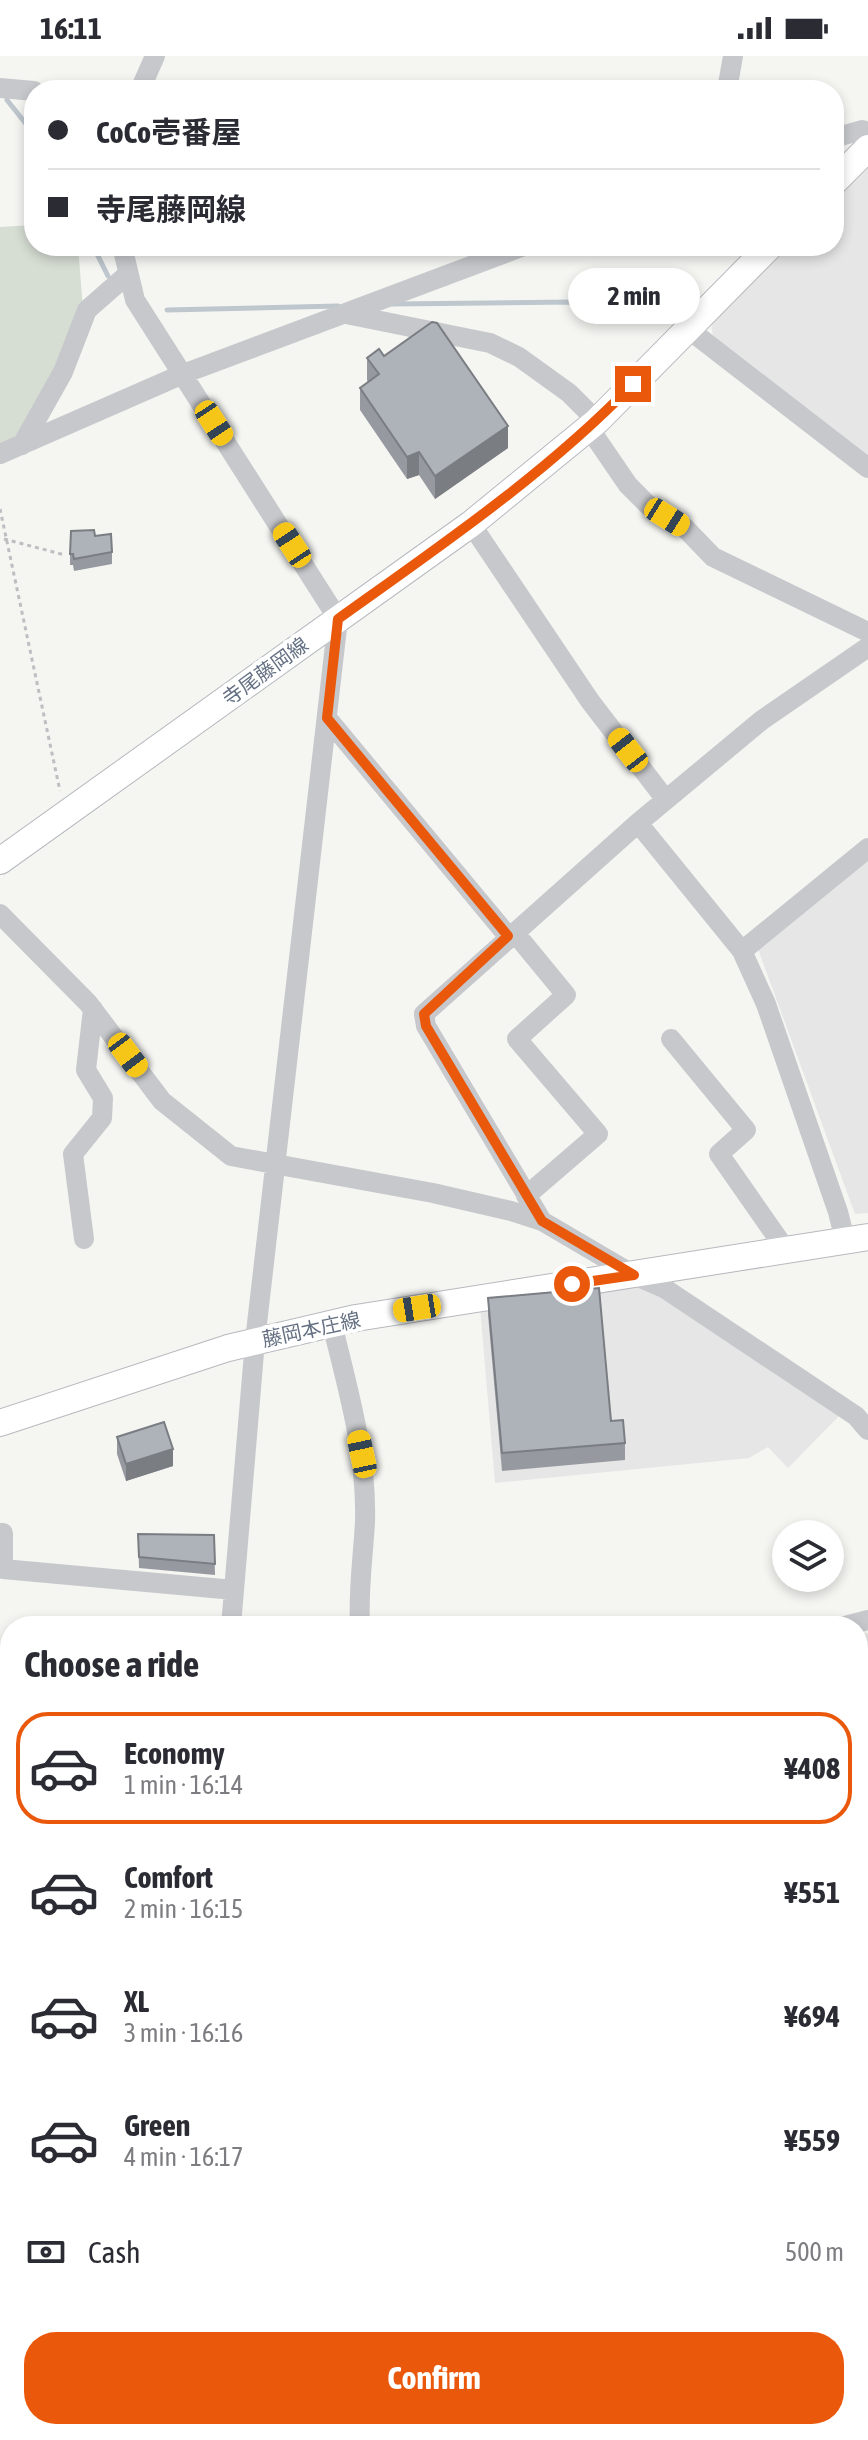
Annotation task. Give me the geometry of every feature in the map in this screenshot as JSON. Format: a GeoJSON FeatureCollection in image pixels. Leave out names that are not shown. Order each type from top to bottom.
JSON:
{"type":"FeatureCollection","features":[{"type":"Feature","properties":{"kind":"main road"},"geometry":{"type":"LineString","coordinates":[[844,172],[868,148]]}},
{"type":"Feature","properties":{"kind":"main road","name":"寺尾藤岡線"},"geometry":{"type":"LineString","coordinates":[[0,861],[471,524],[593,424],[760,256]]}},
{"type":"Feature","properties":{"kind":"main road","name":"藤岡本庄線"},"geometry":{"type":"LineString","coordinates":[[0,1423],[255,1341],[332,1324],[856,1238]]}},
{"type":"Feature","properties":{"kind":"street"},"geometry":{"type":"LineString","coordinates":[[144,80],[155,56]]}},
{"type":"Feature","properties":{"kind":"street"},"geometry":{"type":"LineString","coordinates":[[729,80],[733,56]]}},
{"type":"Feature","properties":{"kind":"street"},"geometry":{"type":"LineString","coordinates":[[0,88],[24,90]]}},
{"type":"Feature","properties":{"kind":"street"},"geometry":{"type":"LineString","coordinates":[[844,135],[862,130],[868,132]]}},
{"type":"Feature","properties":{"kind":"street"},"geometry":{"type":"LineString","coordinates":[[124,256],[135,300],[338,619],[255,1341],[232,1616]]}},
{"type":"Feature","properties":{"kind":"street"},"geometry":{"type":"LineString","coordinates":[[0,454],[183,374],[498,256]]}},
{"type":"Feature","properties":{"kind":"street"},"geometry":{"type":"LineString","coordinates":[[22,445],[63,372],[87,310],[128,274]]}},
{"type":"Feature","properties":{"kind":"street"},"geometry":{"type":"LineString","coordinates":[[350,313],[490,343],[519,357],[569,393],[593,424],[628,485],[649,506],[685,528],[713,557],[868,632]]}},
{"type":"Feature","properties":{"kind":"street"},"geometry":{"type":"LineString","coordinates":[[687,328],[868,468]]}},
{"type":"Feature","properties":{"kind":"street"},"geometry":{"type":"LineString","coordinates":[[471,524],[590,701],[666,800]]}},
{"type":"Feature","properties":{"kind":"street"},"geometry":{"type":"LineString","coordinates":[[542,1221],[426,1026],[424,1014],[638,823],[762,720],[868,647]]}},
{"type":"Feature","properties":{"kind":"street"},"geometry":{"type":"LineString","coordinates":[[327,718],[566,995],[517,1039],[598,1134],[526,1196]]}},
{"type":"Feature","properties":{"kind":"street"},"geometry":{"type":"LineString","coordinates":[[638,823],[742,951],[766,1004],[856,1238]]}},
{"type":"Feature","properties":{"kind":"street"},"geometry":{"type":"LineString","coordinates":[[742,951],[868,848]]}},
{"type":"Feature","properties":{"kind":"street"},"geometry":{"type":"LineString","coordinates":[[0,914],[93,1009],[162,1101],[231,1156],[433,1193],[542,1221],[634,1275],[664,1288],[856,1416],[868,1430]]}},
{"type":"Feature","properties":{"kind":"street"},"geometry":{"type":"LineString","coordinates":[[84,1239],[73,1154],[102,1118],[103,1098],[86,1070],[93,1009]]}},
{"type":"Feature","properties":{"kind":"street"},"geometry":{"type":"LineString","coordinates":[[671,1039],[746,1130],[719,1154],[786,1250]]}},
{"type":"Feature","properties":{"kind":"street"},"geometry":{"type":"LineString","coordinates":[[332,1324],[362,1454],[365,1522],[358,1586],[360,1616]]}},
{"type":"Feature","properties":{"kind":"street"},"geometry":{"type":"LineString","coordinates":[[0,1533],[3,1533],[3,1569],[234,1590]]}},
{"type":"Feature","properties":{"kind":"path"},"geometry":{"type":"LineString","coordinates":[[0,509],[65,814]]}},
{"type":"Feature","properties":{"kind":"path"},"geometry":{"type":"LineString","coordinates":[[4,539],[65,555]]}},
{"type":"Feature","properties":{"kind":"shaded area"},"geometry":{"type":"Polygon","coordinates":[[[868,163],[868,458],[713,338],[711,322],[776,256],[844,256],[844,187],[868,163]]]}},
{"type":"Feature","properties":{"kind":"shaded area"},"geometry":{"type":"Polygon","coordinates":[[[24,226],[24,256],[79,256],[83,309],[55,374],[16,440],[0,447],[0,227],[24,226]]]}},
{"type":"Feature","properties":{"kind":"shaded area"},"geometry":{"type":"Polygon","coordinates":[[[868,851],[868,1213],[855,1214],[758,949],[868,851]]]}},
{"type":"Feature","properties":{"kind":"shaded area"},"geometry":{"type":"Polygon","coordinates":[[[644,1285],[841,1414],[788,1468],[768,1447],[749,1458],[495,1483],[480,1307],[644,1285]]]}},
{"type":"Feature","properties":{"kind":"building"},"geometry":{"type":"Polygon","coordinates":[[[432,322],[437,323],[508,426],[435,476],[419,452],[407,457],[360,388],[379,374],[367,358],[379,349],[384,356],[432,322]]]}},
{"type":"Feature","properties":{"kind":"building"},"geometry":{"type":"Polygon","coordinates":[[[94,530],[95,536],[111,534],[112,552],[74,559],[70,554],[71,531],[94,530]]]}},
{"type":"Feature","properties":{"kind":"building"},"geometry":{"type":"Polygon","coordinates":[[[599,1288],[611,1421],[623,1420],[625,1443],[502,1453],[488,1298],[599,1288]]]}},
{"type":"Feature","properties":{"kind":"building"},"geometry":{"type":"Polygon","coordinates":[[[164,1422],[173,1449],[126,1464],[117,1437],[164,1422]]]}},
{"type":"Feature","properties":{"kind":"building"},"geometry":{"type":"Polygon","coordinates":[[[138,1534],[214,1535],[215,1564],[139,1557],[138,1534]]]}},
{"type":"Feature","properties":{"kind":"waterway"},"geometry":{"type":"LineString","coordinates":[[7,100],[24,121]]}},
{"type":"Feature","properties":{"kind":"waterway"},"geometry":{"type":"LineString","coordinates":[[98,256],[108,276]]}},
{"type":"Feature","properties":{"kind":"waterway"},"geometry":{"type":"LineString","coordinates":[[392,304],[572,302],[616,313]]}},
{"type":"Feature","properties":{"kind":"waterway"},"geometry":{"type":"LineString","coordinates":[[167,310],[338,306]]}},
{"type":"Feature","properties":{"kind":"route"},"geometry":{"type":"LineString","coordinates":[[572,1284],[634,1275],[542,1221],[426,1026],[424,1014],[508,936],[327,718],[338,619],[471,524],[597,421],[633,384]]}}]}
